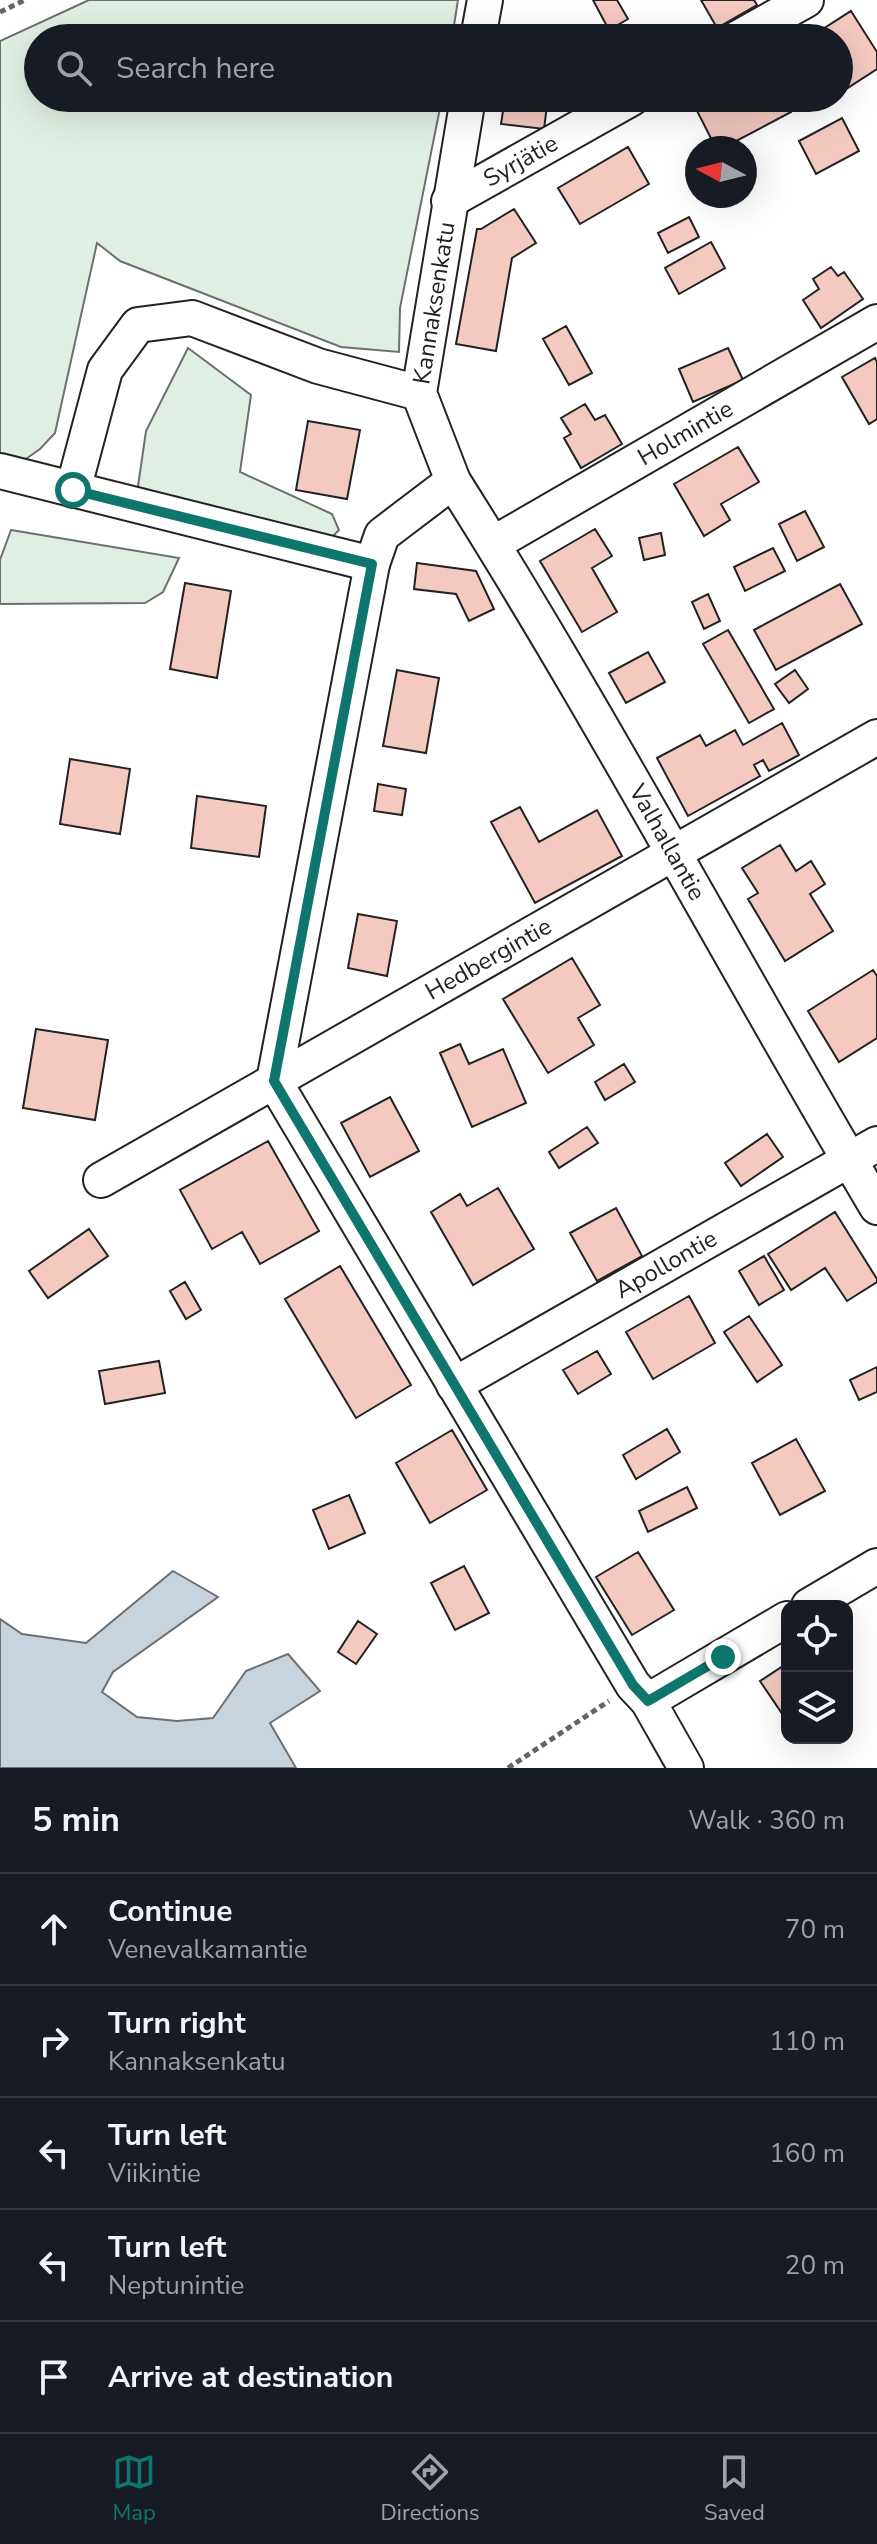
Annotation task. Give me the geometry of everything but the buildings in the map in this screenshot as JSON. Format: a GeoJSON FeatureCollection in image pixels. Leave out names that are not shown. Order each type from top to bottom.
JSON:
{"type":"FeatureCollection","features":[{"type":"Feature","properties":{"kind":"street"},"geometry":{"type":"LineString","coordinates":[[481,24],[485,0]]}},
{"type":"Feature","properties":{"kind":"street"},"geometry":{"type":"LineString","coordinates":[[763,24],[806,0]]}},
{"type":"Feature","properties":{"kind":"street","name":"Kannaksenkatu"},"geometry":{"type":"LineString","coordinates":[[453,481],[419,393],[465,112]]}},
{"type":"Feature","properties":{"kind":"street","name":"Syrjätie"},"geometry":{"type":"LineString","coordinates":[[449,201],[607,112]]}},
{"type":"Feature","properties":{"kind":"street"},"geometry":{"type":"LineString","coordinates":[[73,490],[105,370],[138,325],[192,318],[318,366],[419,393]]}},
{"type":"Feature","properties":{"kind":"street","name":"Holmintie"},"geometry":{"type":"LineString","coordinates":[[493,544],[877,322]]}},
{"type":"Feature","properties":{"kind":"street"},"geometry":{"type":"LineString","coordinates":[[0,471],[372,564]]}},
{"type":"Feature","properties":{"kind":"street"},"geometry":{"type":"LineString","coordinates":[[453,481],[382,535],[372,564],[274,1081],[686,1768]]}},
{"type":"Feature","properties":{"kind":"street","name":"Valhallantie"},"geometry":{"type":"LineString","coordinates":[[453,481],[674,853],[863,1152],[877,1207]]}},
{"type":"Feature","properties":{"kind":"street","name":"Hedbergintie"},"geometry":{"type":"LineString","coordinates":[[101,1180],[877,737]]}},
{"type":"Feature","properties":{"kind":"street","name":"Apollontie"},"geometry":{"type":"LineString","coordinates":[[454,1385],[863,1152]]}},
{"type":"Feature","properties":{"kind":"street"},"geometry":{"type":"LineString","coordinates":[[819,1600],[877,1566]]}},
{"type":"Feature","properties":{"kind":"street"},"geometry":{"type":"LineString","coordinates":[[640,1693],[781,1622]]}},
{"type":"Feature","properties":{"kind":"path"},"geometry":{"type":"LineString","coordinates":[[0,12],[25,0]]}},
{"type":"Feature","properties":{"kind":"path"},"geometry":{"type":"LineString","coordinates":[[508,1768],[640,1693]]}},
{"type":"Feature","properties":{"kind":"green space"},"geometry":{"type":"Polygon","coordinates":[[[89,0],[458,0],[454,24],[37,24],[89,0]]]}},
{"type":"Feature","properties":{"kind":"green space"},"geometry":{"type":"Polygon","coordinates":[[[24,30],[24,112],[439,112],[400,308],[399,352],[341,347],[120,261],[97,243],[55,433],[40,449],[0,477],[0,41],[24,30]]]}},
{"type":"Feature","properties":{"kind":"green space"},"geometry":{"type":"Polygon","coordinates":[[[188,348],[251,395],[240,472],[332,514],[339,530],[326,543],[137,493],[146,431],[188,348]]]}},
{"type":"Feature","properties":{"kind":"green space"},"geometry":{"type":"Polygon","coordinates":[[[11,530],[179,558],[163,592],[145,603],[0,604],[0,560],[11,530]]]}},
{"type":"Feature","properties":{"kind":"shaded area"},"geometry":{"type":"Polygon","coordinates":[[[173,1571],[218,1597],[113,1672],[102,1692],[137,1717],[177,1721],[213,1718],[246,1671],[288,1654],[320,1691],[270,1723],[296,1768],[0,1768],[0,1619],[22,1634],[86,1643],[173,1571]]]}},
{"type":"Feature","properties":{"kind":"route"},"geometry":{"type":"LineString","coordinates":[[73,490],[372,564],[274,1081],[633,1685],[648,1701],[723,1657]]}}]}
